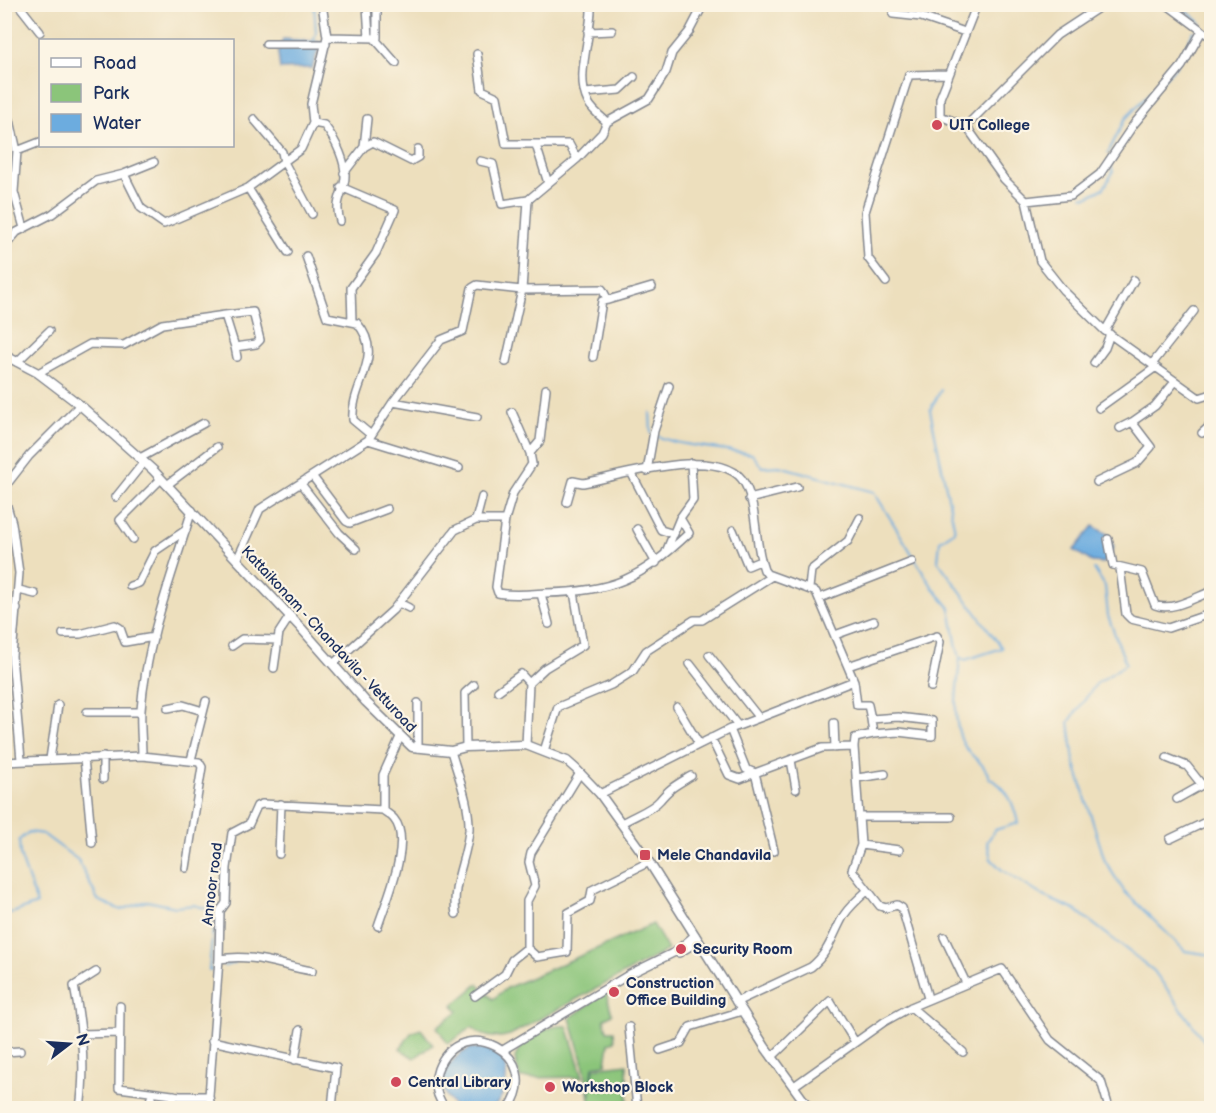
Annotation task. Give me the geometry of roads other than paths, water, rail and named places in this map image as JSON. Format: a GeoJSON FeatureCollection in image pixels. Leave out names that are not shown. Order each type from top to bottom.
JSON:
{"type":"FeatureCollection","features":[{"type":"Feature","properties":{"kind":"main road","name":"Kattaikonam - Chandavila - Vetturoad"},"geometry":{"type":"LineString","coordinates":[[4,355],[38,373],[80,405],[142,460],[192,510],[400,737],[412,747],[451,751],[466,747],[526,746],[567,761],[580,773],[600,794],[649,862],[736,1002],[808,1107]]}},
{"type":"Feature","properties":{"kind":"street"},"geometry":{"type":"LineString","coordinates":[[18,4],[40,32]]}},
{"type":"Feature","properties":{"kind":"street"},"geometry":{"type":"LineString","coordinates":[[124,174],[141,208],[164,224],[248,188],[302,149],[313,123],[310,104],[327,41],[322,4]]}},
{"type":"Feature","properties":{"kind":"street"},"geometry":{"type":"LineString","coordinates":[[266,44],[378,36],[377,4]]}},
{"type":"Feature","properties":{"kind":"street"},"geometry":{"type":"LineString","coordinates":[[600,4],[591,8],[584,74],[585,93],[587,101],[607,122]]}},
{"type":"Feature","properties":{"kind":"street"},"geometry":{"type":"LineString","coordinates":[[480,161],[493,164],[502,204],[528,200],[578,159],[602,133],[607,122],[649,99],[666,72],[672,53],[689,32],[701,9],[698,4]]}},
{"type":"Feature","properties":{"kind":"street"},"geometry":{"type":"LineString","coordinates":[[977,4],[940,98],[940,116],[966,126],[1004,179],[1026,201],[1032,235],[1040,261],[1063,290],[1107,333],[1174,383],[1199,398],[1212,394]]}},
{"type":"Feature","properties":{"kind":"street"},"geometry":{"type":"LineString","coordinates":[[966,126],[1057,35],[1104,4]]}},
{"type":"Feature","properties":{"kind":"street"},"geometry":{"type":"LineString","coordinates":[[1166,4],[1212,38]]}},
{"type":"Feature","properties":{"kind":"street"},"geometry":{"type":"LineString","coordinates":[[368,6],[372,38],[396,63]]}},
{"type":"Feature","properties":{"kind":"street"},"geometry":{"type":"LineString","coordinates":[[893,14],[921,18],[965,32]]}},
{"type":"Feature","properties":{"kind":"street"},"geometry":{"type":"LineString","coordinates":[[588,32],[612,31]]}},
{"type":"Feature","properties":{"kind":"street"},"geometry":{"type":"LineString","coordinates":[[1026,201],[1071,196],[1100,174],[1134,124],[1182,66],[1202,31]]}},
{"type":"Feature","properties":{"kind":"street"},"geometry":{"type":"LineString","coordinates":[[477,54],[482,90],[497,97],[506,144],[569,144],[578,159]]}},
{"type":"Feature","properties":{"kind":"street"},"geometry":{"type":"LineString","coordinates":[[886,282],[868,258],[865,212],[909,75],[948,74]]}},
{"type":"Feature","properties":{"kind":"street"},"geometry":{"type":"LineString","coordinates":[[585,93],[620,90],[634,77]]}},
{"type":"Feature","properties":{"kind":"street"},"geometry":{"type":"LineString","coordinates":[[4,114],[10,120],[17,151],[14,192],[24,228]]}},
{"type":"Feature","properties":{"kind":"street"},"geometry":{"type":"LineString","coordinates":[[254,119],[282,152],[284,162],[312,214]]}},
{"type":"Feature","properties":{"kind":"street"},"geometry":{"type":"LineString","coordinates":[[364,147],[367,119]]}},
{"type":"Feature","properties":{"kind":"street"},"geometry":{"type":"LineString","coordinates":[[313,123],[324,125],[332,135],[344,173]]}},
{"type":"Feature","properties":{"kind":"street"},"geometry":{"type":"LineString","coordinates":[[17,151],[39,142]]}},
{"type":"Feature","properties":{"kind":"street"},"geometry":{"type":"LineString","coordinates":[[340,221],[336,208],[344,173],[364,147],[377,142],[411,161],[418,157],[418,150]]}},
{"type":"Feature","properties":{"kind":"street"},"geometry":{"type":"LineString","coordinates":[[536,145],[548,183]]}},
{"type":"Feature","properties":{"kind":"street"},"geometry":{"type":"LineString","coordinates":[[4,247],[17,232],[52,214],[96,181],[124,174],[154,162]]}},
{"type":"Feature","properties":{"kind":"street"},"geometry":{"type":"LineString","coordinates":[[341,187],[395,210],[376,253],[351,288],[352,322]]}},
{"type":"Feature","properties":{"kind":"street"},"geometry":{"type":"LineString","coordinates":[[248,188],[288,252]]}},
{"type":"Feature","properties":{"kind":"street"},"geometry":{"type":"LineString","coordinates":[[506,362],[522,290],[528,200]]}},
{"type":"Feature","properties":{"kind":"street"},"geometry":{"type":"LineString","coordinates":[[306,256],[327,317],[357,323],[365,334],[370,356],[352,411],[352,420],[370,437],[459,468]]}},
{"type":"Feature","properties":{"kind":"street"},"geometry":{"type":"LineString","coordinates":[[1094,363],[1105,348],[1107,333],[1134,280]]}},
{"type":"Feature","properties":{"kind":"street"},"geometry":{"type":"LineString","coordinates":[[237,560],[260,509],[313,477],[370,437],[393,402],[441,340],[463,331],[472,288],[477,285],[522,290],[602,289],[609,300]]}},
{"type":"Feature","properties":{"kind":"street"},"geometry":{"type":"LineString","coordinates":[[593,357],[602,301],[652,287]]}},
{"type":"Feature","properties":{"kind":"street"},"geometry":{"type":"LineString","coordinates":[[1099,408],[1154,366],[1194,311]]}},
{"type":"Feature","properties":{"kind":"street"},"geometry":{"type":"LineString","coordinates":[[38,373],[90,344],[124,345],[162,324],[253,312],[260,340],[256,344],[235,347]]}},
{"type":"Feature","properties":{"kind":"street"},"geometry":{"type":"LineString","coordinates":[[225,315],[237,357]]}},
{"type":"Feature","properties":{"kind":"street"},"geometry":{"type":"LineString","coordinates":[[17,362],[49,332]]}},
{"type":"Feature","properties":{"kind":"street"},"geometry":{"type":"LineString","coordinates":[[1120,428],[1155,406],[1174,383]]}},
{"type":"Feature","properties":{"kind":"street"},"geometry":{"type":"LineString","coordinates":[[647,471],[654,430],[669,386]]}},
{"type":"Feature","properties":{"kind":"street"},"geometry":{"type":"LineString","coordinates":[[530,453],[540,441],[546,389]]}},
{"type":"Feature","properties":{"kind":"street"},"geometry":{"type":"LineString","coordinates":[[393,402],[477,417]]}},
{"type":"Feature","properties":{"kind":"street"},"geometry":{"type":"LineString","coordinates":[[4,488],[29,456],[80,405]]}},
{"type":"Feature","properties":{"kind":"street"},"geometry":{"type":"LineString","coordinates":[[512,412],[530,453],[532,464],[513,493],[505,520],[496,587],[498,593],[541,594],[610,587],[656,563],[689,533],[680,518]]}},
{"type":"Feature","properties":{"kind":"street"},"geometry":{"type":"LineString","coordinates":[[1097,482],[1137,463],[1151,447],[1132,422]]}},
{"type":"Feature","properties":{"kind":"street"},"geometry":{"type":"LineString","coordinates":[[116,497],[142,460],[204,423]]}},
{"type":"Feature","properties":{"kind":"street"},"geometry":{"type":"LineString","coordinates":[[1202,433],[1212,424]]}},
{"type":"Feature","properties":{"kind":"street"},"geometry":{"type":"LineString","coordinates":[[133,539],[120,520],[164,482],[217,447]]}},
{"type":"Feature","properties":{"kind":"street"},"geometry":{"type":"LineString","coordinates":[[664,556],[680,518],[693,500],[691,463]]}},
{"type":"Feature","properties":{"kind":"street"},"geometry":{"type":"LineString","coordinates":[[567,502],[573,482],[583,483],[691,463],[715,464],[732,469],[746,484],[760,561],[764,570],[772,576],[809,588],[820,598],[854,681],[857,705],[868,705],[873,734]]}},
{"type":"Feature","properties":{"kind":"street"},"geometry":{"type":"LineString","coordinates":[[632,474],[661,530],[674,534]]}},
{"type":"Feature","properties":{"kind":"street"},"geometry":{"type":"LineString","coordinates":[[313,477],[346,520],[350,522],[387,509]]}},
{"type":"Feature","properties":{"kind":"street"},"geometry":{"type":"LineString","coordinates":[[302,484],[339,533],[357,549]]}},
{"type":"Feature","properties":{"kind":"street"},"geometry":{"type":"LineString","coordinates":[[749,499],[796,487]]}},
{"type":"Feature","properties":{"kind":"street"},"geometry":{"type":"LineString","coordinates":[[4,496],[15,543],[19,590],[12,656],[21,760]]}},
{"type":"Feature","properties":{"kind":"street"},"geometry":{"type":"LineString","coordinates":[[476,520],[482,497]]}},
{"type":"Feature","properties":{"kind":"street"},"geometry":{"type":"LineString","coordinates":[[142,756],[141,712],[144,680],[154,637],[192,510]]}},
{"type":"Feature","properties":{"kind":"street"},"geometry":{"type":"LineString","coordinates":[[809,588],[812,570],[848,541],[860,518]]}},
{"type":"Feature","properties":{"kind":"street"},"geometry":{"type":"LineString","coordinates":[[333,664],[399,603],[455,530],[476,520],[505,520]]}},
{"type":"Feature","properties":{"kind":"street"},"geometry":{"type":"LineString","coordinates":[[637,529],[656,563]]}},
{"type":"Feature","properties":{"kind":"street"},"geometry":{"type":"LineString","coordinates":[[130,586],[139,583],[155,551],[186,530]]}},
{"type":"Feature","properties":{"kind":"street"},"geometry":{"type":"LineString","coordinates":[[733,530],[748,566],[760,561]]}},
{"type":"Feature","properties":{"kind":"street"},"geometry":{"type":"LineString","coordinates":[[1108,539],[1113,565],[1142,572],[1155,605],[1159,607],[1176,605],[1212,591]]}},
{"type":"Feature","properties":{"kind":"street"},"geometry":{"type":"LineString","coordinates":[[820,598],[912,562]]}},
{"type":"Feature","properties":{"kind":"street"},"geometry":{"type":"LineString","coordinates":[[1120,568],[1126,614],[1131,619],[1168,628],[1212,613]]}},
{"type":"Feature","properties":{"kind":"street"},"geometry":{"type":"LineString","coordinates":[[544,751],[558,707],[611,685],[633,671],[646,651],[694,620],[702,620],[772,576]]}},
{"type":"Feature","properties":{"kind":"street"},"geometry":{"type":"LineString","coordinates":[[19,590],[35,594]]}},
{"type":"Feature","properties":{"kind":"street"},"geometry":{"type":"LineString","coordinates":[[526,746],[529,683],[545,668],[583,645],[574,592]]}},
{"type":"Feature","properties":{"kind":"street"},"geometry":{"type":"LineString","coordinates":[[541,594],[549,624]]}},
{"type":"Feature","properties":{"kind":"street"},"geometry":{"type":"LineString","coordinates":[[399,603],[409,608]]}},
{"type":"Feature","properties":{"kind":"street"},"geometry":{"type":"LineString","coordinates":[[4,609],[17,609]]}},
{"type":"Feature","properties":{"kind":"street"},"geometry":{"type":"LineString","coordinates":[[273,669],[278,640],[290,616]]}},
{"type":"Feature","properties":{"kind":"street"},"geometry":{"type":"LineString","coordinates":[[835,635],[874,621]]}},
{"type":"Feature","properties":{"kind":"street"},"geometry":{"type":"LineString","coordinates":[[63,634],[80,634],[115,625],[120,628],[125,642],[154,637]]}},
{"type":"Feature","properties":{"kind":"street"},"geometry":{"type":"LineString","coordinates":[[848,666],[937,636],[940,642],[931,687]]}},
{"type":"Feature","properties":{"kind":"street"},"geometry":{"type":"LineString","coordinates":[[232,646],[242,639],[278,640]]}},
{"type":"Feature","properties":{"kind":"street"},"geometry":{"type":"LineString","coordinates":[[709,655],[759,718]]}},
{"type":"Feature","properties":{"kind":"street"},"geometry":{"type":"LineString","coordinates":[[690,664],[738,726]]}},
{"type":"Feature","properties":{"kind":"street"},"geometry":{"type":"LineString","coordinates":[[498,691],[521,674],[529,683]]}},
{"type":"Feature","properties":{"kind":"street"},"geometry":{"type":"LineString","coordinates":[[600,794],[730,729],[854,681]]}},
{"type":"Feature","properties":{"kind":"street"},"geometry":{"type":"LineString","coordinates":[[466,747],[465,693],[474,685]]}},
{"type":"Feature","properties":{"kind":"street"},"geometry":{"type":"LineString","coordinates":[[191,760],[206,701]]}},
{"type":"Feature","properties":{"kind":"street"},"geometry":{"type":"LineString","coordinates":[[418,703],[418,748]]}},
{"type":"Feature","properties":{"kind":"street"},"geometry":{"type":"LineString","coordinates":[[50,759],[58,705]]}},
{"type":"Feature","properties":{"kind":"street"},"geometry":{"type":"LineString","coordinates":[[168,708],[183,705],[203,711]]}},
{"type":"Feature","properties":{"kind":"street"},"geometry":{"type":"LineString","coordinates":[[677,707],[699,744]]}},
{"type":"Feature","properties":{"kind":"street"},"geometry":{"type":"LineString","coordinates":[[87,712],[141,712]]}},
{"type":"Feature","properties":{"kind":"street"},"geometry":{"type":"LineString","coordinates":[[871,719],[898,717],[932,721],[932,736],[898,732],[855,738],[861,845],[852,870],[883,908],[897,905],[902,908],[928,998]]}},
{"type":"Feature","properties":{"kind":"street"},"geometry":{"type":"LineString","coordinates":[[834,723],[835,748]]}},
{"type":"Feature","properties":{"kind":"street"},"geometry":{"type":"LineString","coordinates":[[730,729],[746,769],[754,773],[774,851]]}},
{"type":"Feature","properties":{"kind":"street"},"geometry":{"type":"LineString","coordinates":[[378,926],[402,852],[399,828],[395,819],[383,810],[383,776],[400,737]]}},
{"type":"Feature","properties":{"kind":"street"},"geometry":{"type":"LineString","coordinates":[[711,738],[729,775],[740,779],[822,748],[854,747]]}},
{"type":"Feature","properties":{"kind":"street"},"geometry":{"type":"LineString","coordinates":[[451,751],[466,808],[469,831],[457,877],[456,914]]}},
{"type":"Feature","properties":{"kind":"street"},"geometry":{"type":"LineString","coordinates":[[4,762],[142,756],[191,760],[202,767],[186,868]]}},
{"type":"Feature","properties":{"kind":"street"},"geometry":{"type":"LineString","coordinates":[[104,757],[104,779]]}},
{"type":"Feature","properties":{"kind":"street"},"geometry":{"type":"LineString","coordinates":[[84,758],[92,843]]}},
{"type":"Feature","properties":{"kind":"street"},"geometry":{"type":"LineString","coordinates":[[1167,758],[1187,766],[1202,785]]}},
{"type":"Feature","properties":{"kind":"street"},"geometry":{"type":"LineString","coordinates":[[791,760],[796,789]]}},
{"type":"Feature","properties":{"kind":"street"},"geometry":{"type":"LineString","coordinates":[[580,773],[531,853],[529,862],[535,886],[526,902],[527,948],[537,957],[567,952],[568,913],[590,901],[592,890],[649,862]]}},
{"type":"Feature","properties":{"kind":"street"},"geometry":{"type":"LineString","coordinates":[[857,778],[885,774]]}},
{"type":"Feature","properties":{"kind":"street"},"geometry":{"type":"LineString","coordinates":[[622,823],[661,800],[666,790],[691,776]]}},
{"type":"Feature","properties":{"kind":"street"},"geometry":{"type":"LineString","coordinates":[[1177,799],[1212,782]]}},
{"type":"Feature","properties":{"kind":"street","name":"Annoor road"},"geometry":{"type":"LineString","coordinates":[[211,1108],[209,1096],[219,959],[220,911],[226,903],[227,868],[232,833],[249,824],[257,806],[262,804],[383,810]]}},
{"type":"Feature","properties":{"kind":"street"},"geometry":{"type":"LineString","coordinates":[[279,854],[281,804]]}},
{"type":"Feature","properties":{"kind":"street"},"geometry":{"type":"LineString","coordinates":[[859,817],[951,817]]}},
{"type":"Feature","properties":{"kind":"street"},"geometry":{"type":"LineString","coordinates":[[1170,839],[1212,819]]}},
{"type":"Feature","properties":{"kind":"street"},"geometry":{"type":"LineString","coordinates":[[861,845],[899,850]]}},
{"type":"Feature","properties":{"kind":"street"},"geometry":{"type":"LineString","coordinates":[[736,1002],[819,961],[832,943],[848,909],[867,891]]}},
{"type":"Feature","properties":{"kind":"street"},"geometry":{"type":"LineString","coordinates":[[944,937],[966,982]]}},
{"type":"Feature","properties":{"kind":"street"},"geometry":{"type":"LineString","coordinates":[[503,1050],[630,974],[675,952],[697,938]]}},
{"type":"Feature","properties":{"kind":"street"},"geometry":{"type":"LineString","coordinates":[[475,996],[504,974],[512,960],[527,948]]}},
{"type":"Feature","properties":{"kind":"street"},"geometry":{"type":"LineString","coordinates":[[219,959],[251,956],[281,966],[312,971]]}},
{"type":"Feature","properties":{"kind":"street"},"geometry":{"type":"LineString","coordinates":[[794,1086],[855,1042],[911,1007],[998,970],[1005,972],[1050,1040],[1101,1081],[1109,1108]]}},
{"type":"Feature","properties":{"kind":"street"},"geometry":{"type":"LineString","coordinates":[[80,1108],[84,1077],[74,986],[96,972]]}},
{"type":"Feature","properties":{"kind":"street"},"geometry":{"type":"LineString","coordinates":[[772,1057],[830,1001],[855,1042]]}},
{"type":"Feature","properties":{"kind":"street"},"geometry":{"type":"LineString","coordinates":[[120,1006],[119,1088],[152,1094],[209,1096]]}},
{"type":"Feature","properties":{"kind":"street"},"geometry":{"type":"LineString","coordinates":[[911,1007],[963,1052]]}},
{"type":"Feature","properties":{"kind":"street"},"geometry":{"type":"LineString","coordinates":[[660,1050],[681,1043],[690,1027],[742,1011]]}},
{"type":"Feature","properties":{"kind":"street"},"geometry":{"type":"LineString","coordinates":[[629,1027],[638,1108]]}},
{"type":"Feature","properties":{"kind":"street"},"geometry":{"type":"LineString","coordinates":[[295,1060],[300,1030]]}},
{"type":"Feature","properties":{"kind":"street"},"geometry":{"type":"LineString","coordinates":[[81,1034],[119,1033]]}},
{"type":"Feature","properties":{"kind":"street"},"geometry":{"type":"LineString","coordinates":[[212,1041],[336,1068],[332,1108]]}},
{"type":"Feature","properties":{"kind":"street"},"geometry":{"type":"LineString","coordinates":[[445,1108],[436,1084],[439,1067],[449,1052],[470,1041],[493,1044],[503,1050],[516,1068],[519,1079],[518,1090],[509,1108]]}},
{"type":"Feature","properties":{"kind":"street"},"geometry":{"type":"LineString","coordinates":[[4,1053],[20,1051]]}},
{"type":"Feature","properties":{"kind":"street"},"geometry":{"type":"LineString","coordinates":[[148,1108],[152,1094]]}},
{"type":"Feature","properties":{"kind":"street"},"geometry":{"type":"LineString","coordinates":[[172,1108],[174,1095]]}},
{"type":"Feature","properties":{"kind":"street"},"geometry":{"type":"LineString","coordinates":[[797,1108],[808,1107]]}},
{"type":"Feature","properties":{"kind":"water"},"geometry":{"type":"Polygon","coordinates":[[[283,39],[321,42],[312,68],[280,69],[278,53],[283,39]]]}},
{"type":"Feature","properties":{"kind":"water"},"geometry":{"type":"Polygon","coordinates":[[[1093,526],[1107,534],[1114,547],[1104,563],[1092,562],[1074,550],[1093,526]]]}},
{"type":"Feature","properties":{"kind":"water"},"geometry":{"type":"Polygon","coordinates":[[[471,1048],[491,1050],[503,1061],[506,1069],[505,1087],[492,1108],[456,1108],[444,1091],[444,1074],[448,1067],[462,1053],[471,1048]]]}},
{"type":"Feature","properties":{"kind":"waterway"},"geometry":{"type":"LineString","coordinates":[[313,43],[316,33],[314,4]]}},
{"type":"Feature","properties":{"kind":"waterway"},"geometry":{"type":"LineString","coordinates":[[1178,4],[1201,23]]}},
{"type":"Feature","properties":{"kind":"waterway"},"geometry":{"type":"LineString","coordinates":[[1108,153],[1125,119],[1176,66],[1194,31]]}},
{"type":"Feature","properties":{"kind":"waterway"},"geometry":{"type":"LineString","coordinates":[[1083,196],[1087,197],[1104,188],[1113,172],[1111,165]]}},
{"type":"Feature","properties":{"kind":"waterway"},"geometry":{"type":"LineString","coordinates":[[1034,194],[1071,191]]}},
{"type":"Feature","properties":{"kind":"waterway"},"geometry":{"type":"LineString","coordinates":[[656,436],[691,445],[752,454],[762,467],[779,466],[874,492],[933,588],[950,608],[957,648],[960,657],[965,660],[1002,648],[938,561],[940,541],[955,531],[930,410],[941,390]]}},
{"type":"Feature","properties":{"kind":"waterway"},"geometry":{"type":"LineString","coordinates":[[650,412],[651,434]]}},
{"type":"Feature","properties":{"kind":"waterway"},"geometry":{"type":"LineString","coordinates":[[1094,569],[1105,586],[1108,616],[1126,664],[1096,684],[1069,722],[1074,761],[1105,861],[1124,891],[1185,951],[1212,955]]}},
{"type":"Feature","properties":{"kind":"waterway"},"geometry":{"type":"LineString","coordinates":[[960,657],[956,702],[960,735],[964,745],[984,768],[989,778],[1005,791],[1012,803],[1018,823],[995,830],[987,842],[991,859],[1002,870],[1043,896],[1077,911],[1154,971],[1205,1042],[1212,1061]]}},
{"type":"Feature","properties":{"kind":"waterway"},"geometry":{"type":"LineString","coordinates":[[4,912],[12,913],[37,904],[20,855],[19,840],[29,832],[43,834],[78,860],[98,900],[121,910],[147,901],[176,907],[194,905],[211,910],[214,917],[209,971],[212,970]]}},
{"type":"Feature","properties":{"kind":"waterway"},"geometry":{"type":"LineString","coordinates":[[224,966],[235,963]]}},
{"type":"Feature","properties":{"kind":"place","name":"UIT College"},"geometry":{"type":"Point","coordinates":[937,125]}},
{"type":"Feature","properties":{"kind":"place","name":"Mele Chandavila"},"geometry":{"type":"Point","coordinates":[645,855]}},
{"type":"Feature","properties":{"kind":"place","name":"Security Room"},"geometry":{"type":"Point","coordinates":[681,949]}},
{"type":"Feature","properties":{"kind":"place","name":"Construction Office Building"},"geometry":{"type":"Point","coordinates":[614,992]}},
{"type":"Feature","properties":{"kind":"place","name":"Central Library"},"geometry":{"type":"Point","coordinates":[396,1082]}},
{"type":"Feature","properties":{"kind":"place","name":"Workshop Block"},"geometry":{"type":"Point","coordinates":[550,1087]}}]}
